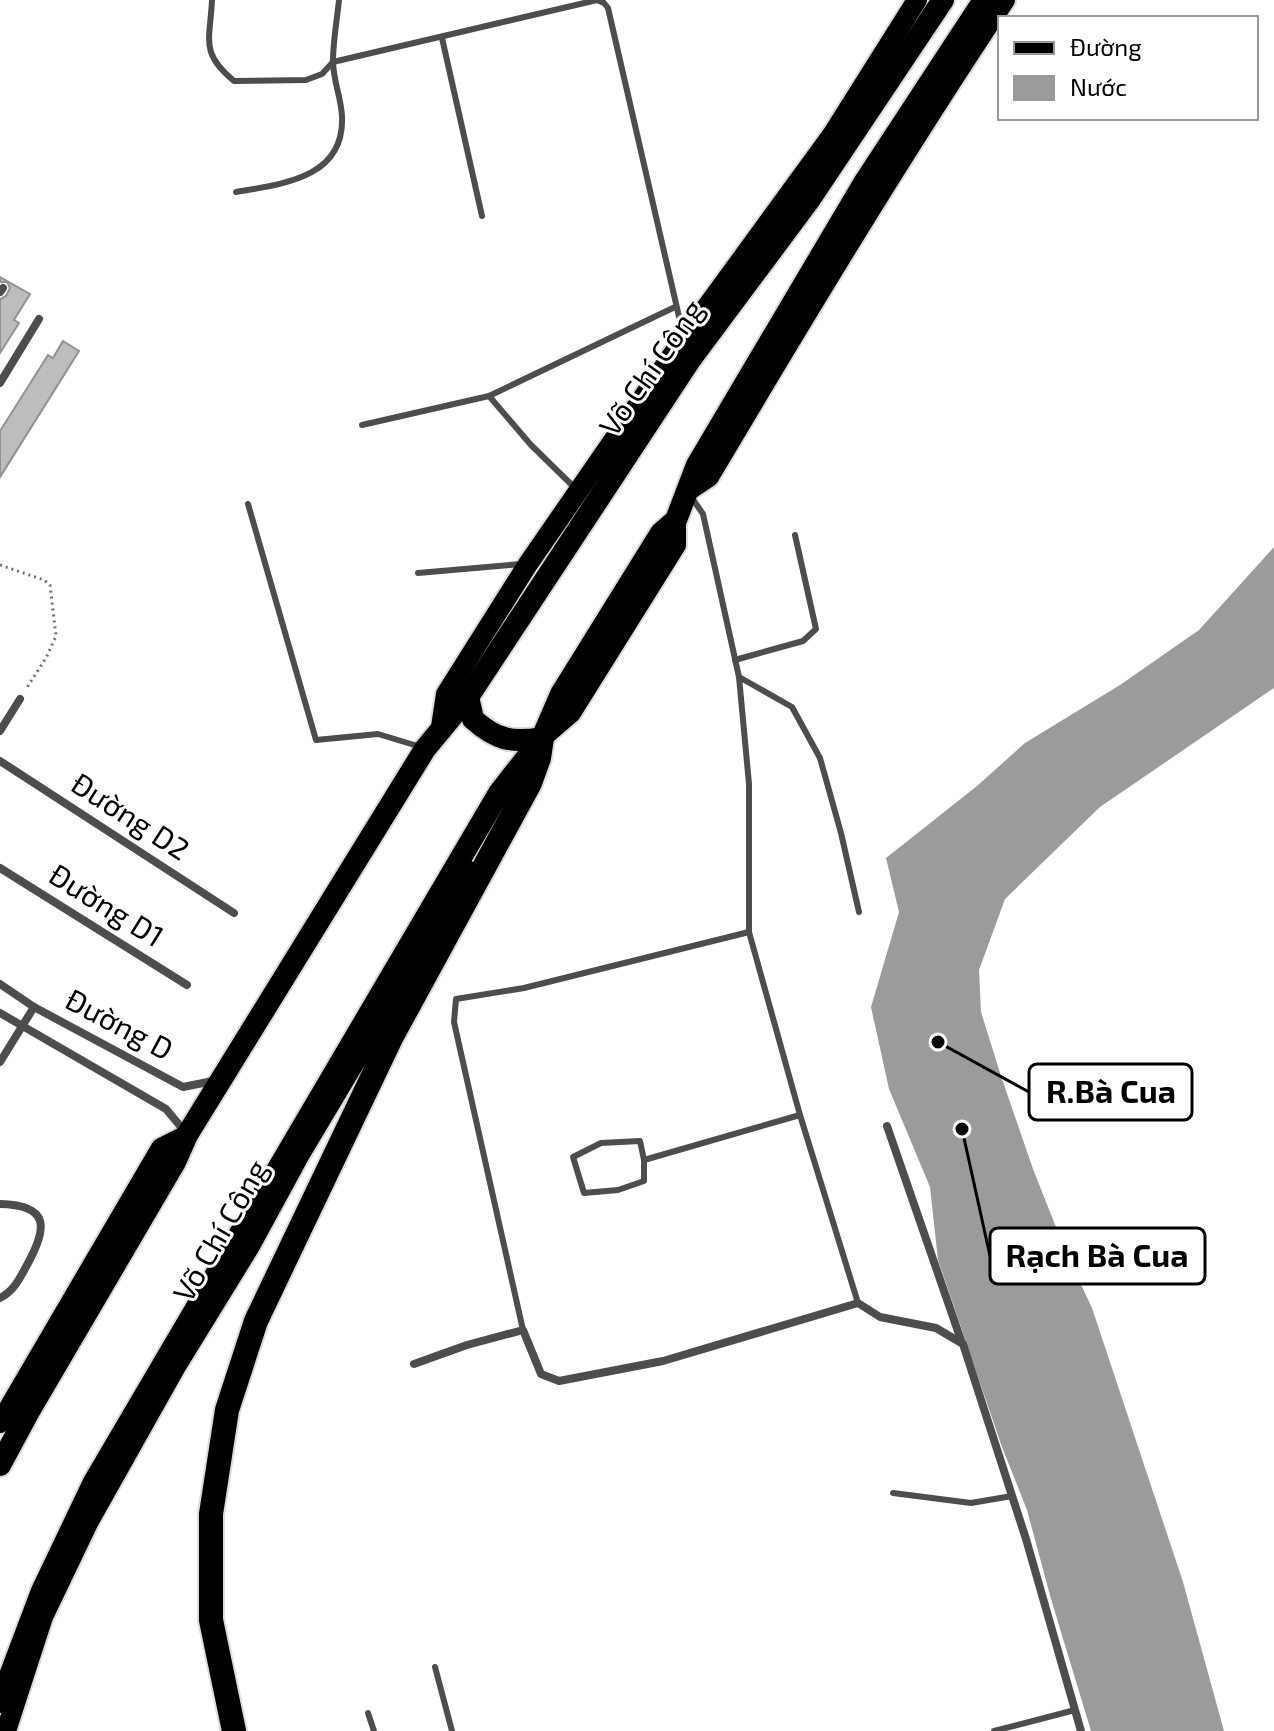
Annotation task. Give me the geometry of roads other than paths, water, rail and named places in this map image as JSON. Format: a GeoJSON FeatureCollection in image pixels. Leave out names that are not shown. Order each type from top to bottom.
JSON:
{"type":"FeatureCollection","features":[{"type":"Feature","properties":{"kind":"highway"},"geometry":{"type":"LineString","coordinates":[[904,39],[943,0]]}},
{"type":"Feature","properties":{"kind":"highway","name":"Võ Chí Công"},"geometry":{"type":"LineString","coordinates":[[0,1702],[42,1591],[94,1482],[499,793],[542,738],[561,694],[661,533],[676,520],[697,465],[864,183],[963,49],[984,0]]}},
{"type":"Feature","properties":{"kind":"highway","name":"Võ Chí Công"},"geometry":{"type":"LineString","coordinates":[[0,1465],[19,1408],[175,1162],[187,1135],[221,1078],[425,749],[468,697],[538,570],[586,499],[810,199],[904,39]]}},
{"type":"Feature","properties":{"kind":"highway"},"geometry":{"type":"LineString","coordinates":[[234,1731],[211,1620],[211,1514],[227,1410],[256,1321],[391,1038],[530,783],[539,758],[542,738],[508,740],[495,735],[473,719],[468,697]]}},
{"type":"Feature","properties":{"kind":"highway"},"geometry":{"type":"LineString","coordinates":[[441,727],[459,729],[488,742],[507,758],[513,775]]}},
{"type":"Feature","properties":{"kind":"main road"},"geometry":{"type":"LineString","coordinates":[[904,39],[917,0]]}},
{"type":"Feature","properties":{"kind":"main road"},"geometry":{"type":"LineString","coordinates":[[963,49],[1005,0]]}},
{"type":"Feature","properties":{"kind":"main road","name":"Võ Chí Công"},"geometry":{"type":"LineString","coordinates":[[586,499],[684,338],[904,39]]}},
{"type":"Feature","properties":{"kind":"main road","name":"Võ Chí Công"},"geometry":{"type":"LineString","coordinates":[[441,727],[446,694],[538,570]]}},
{"type":"Feature","properties":{"kind":"main road","name":"Võ Chí Công"},"geometry":{"type":"LineString","coordinates":[[6,1731],[43,1617],[89,1521],[175,1368],[250,1246],[299,1156],[509,803],[515,787],[513,775]]}},
{"type":"Feature","properties":{"kind":"main road","name":"Võ Chí Công"},"geometry":{"type":"LineString","coordinates":[[0,1423],[19,1408]]}},
{"type":"Feature","properties":{"kind":"street"},"geometry":{"type":"LineString","coordinates":[[0,383],[39,319]]}},
{"type":"Feature","properties":{"kind":"street"},"geometry":{"type":"LineString","coordinates":[[0,731],[20,699]]}},
{"type":"Feature","properties":{"kind":"street","name":"Đường D2"},"geometry":{"type":"LineString","coordinates":[[0,761],[234,913]]}},
{"type":"Feature","properties":{"kind":"street","name":"Đường D1"},"geometry":{"type":"LineString","coordinates":[[0,868],[187,985]]}},
{"type":"Feature","properties":{"kind":"street","name":"Đường D"},"geometry":{"type":"LineString","coordinates":[[0,984],[34,1007],[183,1087],[221,1078]]}},
{"type":"Feature","properties":{"kind":"street"},"geometry":{"type":"LineString","coordinates":[[0,1062],[34,1007]]}},
{"type":"Feature","properties":{"kind":"street","name":"Đường D"},"geometry":{"type":"LineString","coordinates":[[0,1013],[166,1109],[187,1135]]}},
{"type":"Feature","properties":{"kind":"street"},"geometry":{"type":"LineString","coordinates":[[887,1126],[1012,1496],[1081,1731]]}},
{"type":"Feature","properties":{"kind":"street"},"geometry":{"type":"LineString","coordinates":[[0,1204],[19,1204],[33,1212],[42,1223],[42,1235],[15,1286],[0,1298]]}},
{"type":"Feature","properties":{"kind":"street"},"geometry":{"type":"LineString","coordinates":[[414,1364],[523,1330],[541,1374],[559,1381],[663,1361],[858,1303],[880,1317],[936,1328],[963,1344]]}},
{"type":"Feature","properties":{"kind":"lane"},"geometry":{"type":"LineString","coordinates":[[212,0],[209,50],[216,66],[234,81],[306,80],[322,74],[333,62],[597,0],[604,1],[690,360]]}},
{"type":"Feature","properties":{"kind":"lane"},"geometry":{"type":"LineString","coordinates":[[236,192],[282,184],[313,172],[330,160],[337,147],[342,116],[333,62],[339,0]]}},
{"type":"Feature","properties":{"kind":"lane"},"geometry":{"type":"LineString","coordinates":[[442,38],[482,216]]}},
{"type":"Feature","properties":{"kind":"lane"},"geometry":{"type":"LineString","coordinates":[[362,425],[489,396],[675,307]]}},
{"type":"Feature","properties":{"kind":"lane"},"geometry":{"type":"LineString","coordinates":[[489,396],[531,445],[586,499]]}},
{"type":"Feature","properties":{"kind":"lane"},"geometry":{"type":"LineString","coordinates":[[688,491],[703,514],[739,677],[749,784],[749,932],[800,1115],[858,1303]]}},
{"type":"Feature","properties":{"kind":"lane"},"geometry":{"type":"LineString","coordinates":[[248,504],[316,740],[378,734],[425,749]]}},
{"type":"Feature","properties":{"kind":"lane"},"geometry":{"type":"LineString","coordinates":[[735,660],[803,641],[816,629],[795,535]]}},
{"type":"Feature","properties":{"kind":"lane"},"geometry":{"type":"LineString","coordinates":[[418,573],[538,570]]}},
{"type":"Feature","properties":{"kind":"lane"},"geometry":{"type":"LineString","coordinates":[[739,677],[792,707],[820,758],[859,912]]}},
{"type":"Feature","properties":{"kind":"lane"},"geometry":{"type":"LineString","coordinates":[[523,1330],[454,1022],[456,999],[524,988],[749,932]]}},
{"type":"Feature","properties":{"kind":"lane"},"geometry":{"type":"LineString","coordinates":[[644,1160],[800,1115]]}},
{"type":"Feature","properties":{"kind":"lane"},"geometry":{"type":"LineString","coordinates":[[640,1141],[644,1160],[644,1181],[618,1190],[584,1193],[573,1157],[601,1143],[640,1141]]}},
{"type":"Feature","properties":{"kind":"lane"},"geometry":{"type":"LineString","coordinates":[[893,1493],[971,1503],[1012,1496]]}},
{"type":"Feature","properties":{"kind":"lane"},"geometry":{"type":"LineString","coordinates":[[435,1667],[452,1731]]}},
{"type":"Feature","properties":{"kind":"lane"},"geometry":{"type":"LineString","coordinates":[[994,1731],[1075,1710]]}},
{"type":"Feature","properties":{"kind":"lane"},"geometry":{"type":"LineString","coordinates":[[368,1713],[374,1731]]}},
{"type":"Feature","properties":{"kind":"water"},"geometry":{"type":"Polygon","coordinates":[[[1274,547],[1274,688],[1100,807],[1005,899],[979,970],[981,1012],[1001,1076],[1033,1169],[1092,1308],[1183,1582],[1224,1731],[1091,1731],[1027,1510],[1002,1447],[938,1260],[930,1187],[889,1089],[871,1007],[899,912],[886,858],[977,786],[1025,743],[1120,685],[1199,630],[1274,547]]]}},
{"type":"Feature","properties":{"kind":"place","name":"R.Bà Cua"},"geometry":{"type":"Point","coordinates":[938,1042]}},
{"type":"Feature","properties":{"kind":"place","name":"Rạch Bà Cua"},"geometry":{"type":"Point","coordinates":[962,1129]}}]}
